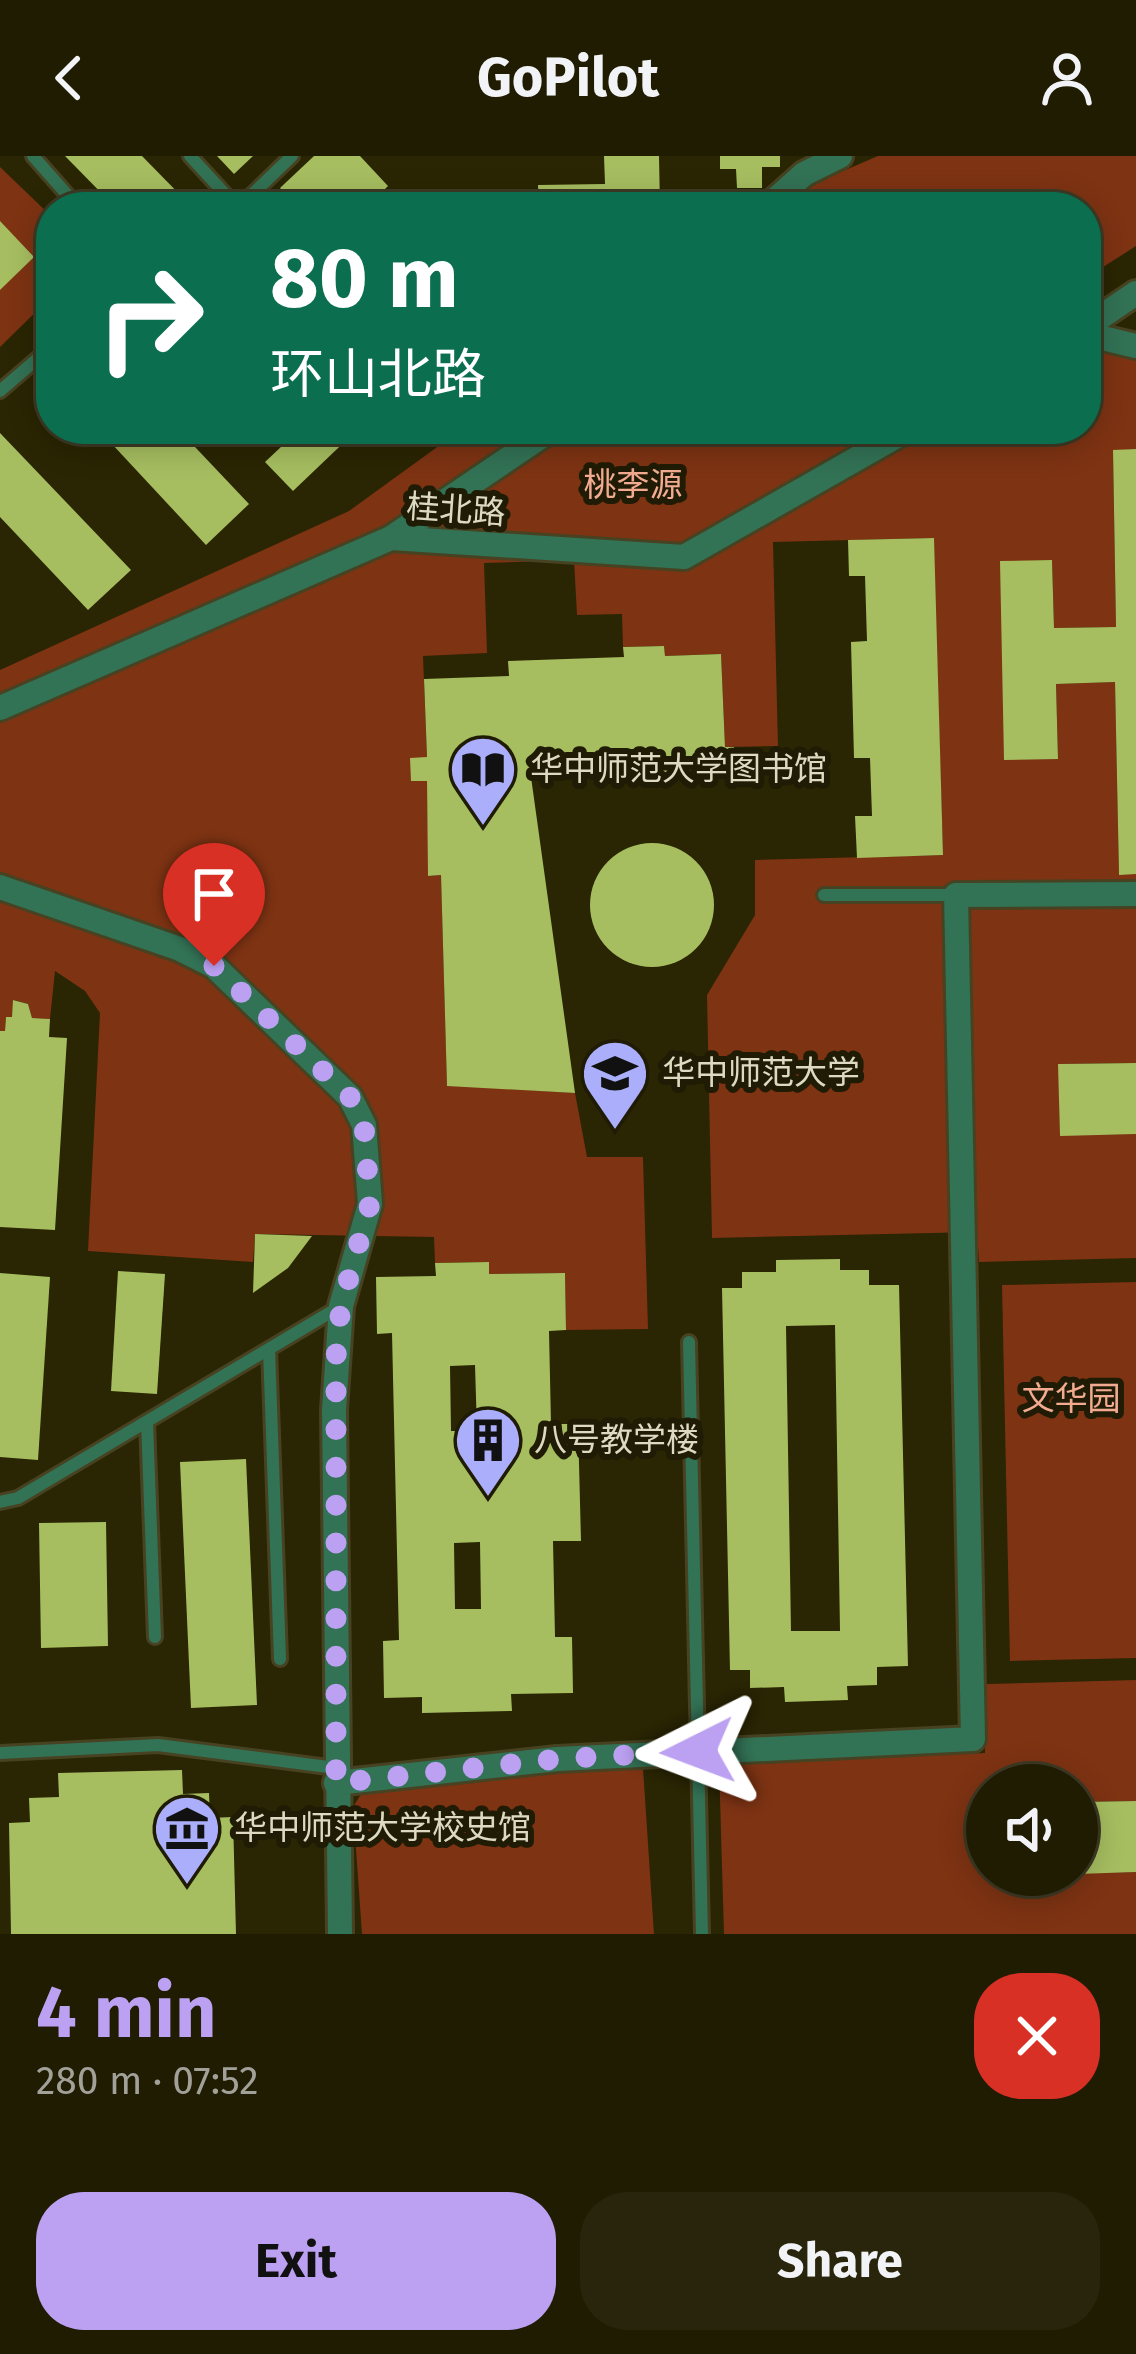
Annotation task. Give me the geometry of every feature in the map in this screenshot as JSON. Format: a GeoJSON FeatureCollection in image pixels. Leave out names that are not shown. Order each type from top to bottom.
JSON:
{"type":"FeatureCollection","features":[{"type":"Feature","properties":{"kind":"street"},"geometry":{"type":"LineString","coordinates":[[783,192],[804,174],[840,156]]}},
{"type":"Feature","properties":{"kind":"street"},"geometry":{"type":"LineString","coordinates":[[1101,319],[1136,293]]}},
{"type":"Feature","properties":{"kind":"street"},"geometry":{"type":"LineString","coordinates":[[1101,335],[1136,346]]}},
{"type":"Feature","properties":{"kind":"street"},"geometry":{"type":"LineString","coordinates":[[391,538],[530,444]]}},
{"type":"Feature","properties":{"kind":"street","name":"桂北路"},"geometry":{"type":"LineString","coordinates":[[0,708],[391,538],[684,557],[883,444]]}},
{"type":"Feature","properties":{"kind":"street"},"geometry":{"type":"LineString","coordinates":[[0,887],[197,956],[350,1097],[367,1137],[370,1204],[341,1306],[334,1410],[340,1934]]}},
{"type":"Feature","properties":{"kind":"street"},"geometry":{"type":"LineString","coordinates":[[336,1775],[973,1738],[956,895],[1136,894]]}},
{"type":"Feature","properties":{"kind":"lane"},"geometry":{"type":"LineString","coordinates":[[33,156],[65,192]]}},
{"type":"Feature","properties":{"kind":"lane"},"geometry":{"type":"LineString","coordinates":[[190,156],[224,192]]}},
{"type":"Feature","properties":{"kind":"lane"},"geometry":{"type":"LineString","coordinates":[[254,192],[292,156]]}},
{"type":"Feature","properties":{"kind":"lane"},"geometry":{"type":"LineString","coordinates":[[0,391],[36,360]]}},
{"type":"Feature","properties":{"kind":"lane"},"geometry":{"type":"LineString","coordinates":[[824,895],[956,895]]}},
{"type":"Feature","properties":{"kind":"lane"},"geometry":{"type":"LineString","coordinates":[[0,1502],[18,1498],[341,1306]]}},
{"type":"Feature","properties":{"kind":"lane"},"geometry":{"type":"LineString","coordinates":[[689,1342],[702,1934]]}},
{"type":"Feature","properties":{"kind":"lane"},"geometry":{"type":"LineString","coordinates":[[269,1349],[280,1659]]}},
{"type":"Feature","properties":{"kind":"lane"},"geometry":{"type":"LineString","coordinates":[[147,1422],[155,1637]]}},
{"type":"Feature","properties":{"kind":"lane"},"geometry":{"type":"LineString","coordinates":[[0,1753],[158,1745],[336,1775]]}},
{"type":"Feature","properties":{"kind":"green space"},"geometry":{"type":"Polygon","coordinates":[[[878,156],[1136,156],[1136,246],[1101,268],[1101,192],[804,192],[878,156]]]}},
{"type":"Feature","properties":{"kind":"green space"},"geometry":{"type":"Polygon","coordinates":[[[0,167],[36,202],[36,312],[0,347],[0,167]]]}},
{"type":"Feature","properties":{"kind":"green space","name":"桃李源"},"geometry":{"type":"Polygon","coordinates":[[[1101,344],[1136,353],[1136,449],[1113,451],[1116,627],[1054,628],[1052,560],[1000,562],[1058,759],[1056,684],[1115,682],[1119,874],[1136,874],[1136,1063],[1059,1064],[1060,1135],[1136,1134],[1136,1258],[979,1262],[977,1232],[712,1238],[707,995],[755,915],[755,860],[943,855],[933,538],[773,542],[778,746],[725,747],[721,654],[665,656],[664,646],[623,647],[622,614],[577,615],[574,560],[484,563],[487,653],[423,656],[427,757],[411,780],[427,781],[429,876],[441,875],[447,1085],[575,1093],[587,1157],[643,1157],[648,1329],[566,1330],[565,1273],[489,1274],[488,1262],[435,1263],[434,1237],[255,1234],[253,1262],[88,1251],[100,1013],[85,991],[55,971],[50,1019],[32,1018],[28,1004],[14,1000],[12,1017],[6,1017],[5,1031],[0,1031],[0,670],[349,511],[441,444],[1101,444],[1101,344]]]}},
{"type":"Feature","properties":{"kind":"green space","name":"文华园"},"geometry":{"type":"Polygon","coordinates":[[[1136,1282],[1136,1658],[1010,1661],[1002,1285],[1136,1282]]]}},
{"type":"Feature","properties":{"kind":"green space"},"geometry":{"type":"Polygon","coordinates":[[[1136,1680],[1136,1801],[1098,1802],[1098,1764],[966,1764],[966,1896],[1098,1896],[1098,1873],[1136,1872],[1136,1934],[724,1934],[719,1764],[985,1753],[986,1684],[1136,1680]]]}},
{"type":"Feature","properties":{"kind":"green space"},"geometry":{"type":"Polygon","coordinates":[[[634,1765],[643,1768],[654,1934],[362,1934],[353,1807],[361,1794],[634,1765]]]}},
{"type":"Feature","properties":{"kind":"building"},"geometry":{"type":"Polygon","coordinates":[[[65,156],[142,156],[177,192],[100,192],[65,156]]]}},
{"type":"Feature","properties":{"kind":"building"},"geometry":{"type":"Polygon","coordinates":[[[217,156],[253,156],[234,174],[217,156]]]}},
{"type":"Feature","properties":{"kind":"building"},"geometry":{"type":"Polygon","coordinates":[[[314,156],[360,156],[388,186],[382,192],[284,192],[280,188],[314,156]]]}},
{"type":"Feature","properties":{"kind":"building"},"geometry":{"type":"Polygon","coordinates":[[[604,156],[659,156],[660,192],[538,192],[538,185],[605,184],[604,156]]]}},
{"type":"Feature","properties":{"kind":"building"},"geometry":{"type":"Polygon","coordinates":[[[720,156],[780,156],[780,167],[762,167],[762,188],[737,188],[736,169],[720,169],[720,156]]]}},
{"type":"Feature","properties":{"kind":"building"},"geometry":{"type":"Polygon","coordinates":[[[0,221],[34,257],[0,290],[0,221]]]}},
{"type":"Feature","properties":{"kind":"building"},"geometry":{"type":"Polygon","coordinates":[[[0,433],[131,570],[88,610],[0,517],[0,433]]]}},
{"type":"Feature","properties":{"kind":"building"},"geometry":{"type":"Polygon","coordinates":[[[112,444],[192,444],[249,504],[206,545],[112,444]]]}},
{"type":"Feature","properties":{"kind":"building"},"geometry":{"type":"Polygon","coordinates":[[[284,444],[342,444],[293,491],[265,462],[284,444]]]}},
{"type":"Feature","properties":{"kind":"building"},"geometry":{"type":"Polygon","coordinates":[[[1136,449],[1136,874],[1119,875],[1115,682],[1056,684],[1058,759],[1004,760],[1000,561],[1052,560],[1054,628],[1116,627],[1113,450],[1136,449]]]}},
{"type":"Feature","properties":{"kind":"building"},"geometry":{"type":"Polygon","coordinates":[[[934,538],[943,855],[857,858],[855,816],[872,816],[870,758],[854,758],[851,642],[867,641],[865,576],[849,576],[848,540],[934,538]]]}},
{"type":"Feature","properties":{"kind":"building","name":"华中师范大学图书馆"},"geometry":{"type":"Polygon","coordinates":[[[664,646],[665,656],[721,654],[725,747],[734,747],[735,770],[531,777],[575,1093],[447,1086],[441,875],[428,876],[427,781],[411,781],[410,758],[427,757],[424,679],[509,676],[508,661],[624,657],[623,647],[664,646]]]}},
{"type":"Feature","properties":{"kind":"building"},"geometry":{"type":"Polygon","coordinates":[[[652,843],[676,848],[696,861],[709,881],[714,905],[709,929],[696,949],[676,962],[652,967],[628,962],[608,949],[595,929],[590,905],[595,881],[608,861],[628,848],[652,843]]]}},
{"type":"Feature","properties":{"kind":"building"},"geometry":{"type":"Polygon","coordinates":[[[13,1000],[28,1004],[32,1018],[50,1019],[49,1037],[67,1038],[55,1230],[0,1227],[0,1031],[5,1031],[6,1017],[12,1017],[13,1000]]]}},
{"type":"Feature","properties":{"kind":"building"},"geometry":{"type":"Polygon","coordinates":[[[1136,1063],[1136,1134],[1060,1136],[1058,1064],[1136,1063]]]}},
{"type":"Feature","properties":{"kind":"building"},"geometry":{"type":"Polygon","coordinates":[[[255,1234],[312,1236],[288,1268],[253,1293],[255,1234]]]}},
{"type":"Feature","properties":{"kind":"building"},"geometry":{"type":"Polygon","coordinates":[[[840,1259],[840,1270],[869,1270],[869,1285],[899,1285],[908,1666],[877,1667],[877,1685],[847,1686],[848,1700],[785,1702],[784,1687],[750,1688],[750,1670],[730,1670],[722,1288],[742,1288],[742,1272],[776,1272],[776,1260],[840,1259]],[[835,1325],[786,1326],[791,1631],[840,1631],[835,1325]]]}},
{"type":"Feature","properties":{"kind":"building","name":"八号教学楼"},"geometry":{"type":"Polygon","coordinates":[[[489,1262],[489,1274],[565,1273],[566,1330],[549,1331],[551,1424],[578,1424],[581,1541],[553,1541],[555,1637],[572,1637],[573,1693],[511,1694],[512,1711],[422,1713],[422,1697],[384,1698],[383,1641],[399,1640],[392,1333],[377,1334],[376,1277],[436,1276],[435,1263],[489,1262]],[[475,1365],[450,1366],[451,1431],[477,1431],[475,1365]],[[480,1542],[454,1543],[455,1609],[481,1609],[480,1542]]]}},
{"type":"Feature","properties":{"kind":"building"},"geometry":{"type":"Polygon","coordinates":[[[118,1271],[165,1274],[157,1394],[111,1391],[118,1271]]]}},
{"type":"Feature","properties":{"kind":"building"},"geometry":{"type":"Polygon","coordinates":[[[0,1273],[50,1277],[38,1460],[0,1457],[0,1273]]]}},
{"type":"Feature","properties":{"kind":"building"},"geometry":{"type":"Polygon","coordinates":[[[246,1459],[257,1705],[191,1708],[180,1462],[246,1459]]]}},
{"type":"Feature","properties":{"kind":"building"},"geometry":{"type":"Polygon","coordinates":[[[106,1522],[108,1646],[41,1648],[39,1523],[106,1522]]]}},
{"type":"Feature","properties":{"kind":"building"},"geometry":{"type":"Polygon","coordinates":[[[182,1770],[183,1794],[209,1793],[210,1818],[233,1817],[236,1934],[11,1934],[9,1823],[30,1822],[29,1798],[59,1797],[58,1773],[182,1770]]]}},
{"type":"Feature","properties":{"kind":"building"},"geometry":{"type":"Polygon","coordinates":[[[1136,1801],[1136,1872],[1098,1873],[1098,1802],[1136,1801]]]}},
{"type":"Feature","properties":{"kind":"place","name":"华中师范大学图书馆"},"geometry":{"type":"Point","coordinates":[483,828]}},
{"type":"Feature","properties":{"kind":"place","name":"华中师范大学"},"geometry":{"type":"Point","coordinates":[615,1132]}},
{"type":"Feature","properties":{"kind":"place","name":"八号教学楼"},"geometry":{"type":"Point","coordinates":[488,1499]}},
{"type":"Feature","properties":{"kind":"place","name":"华中师范大学校史馆"},"geometry":{"type":"Point","coordinates":[187,1887]}},
{"type":"Feature","properties":{"kind":"route"},"geometry":{"type":"LineString","coordinates":[[214,966],[350,1097],[367,1137],[370,1204],[341,1306],[336,1357],[336,1783],[557,1759],[698,1751]]}}]}
